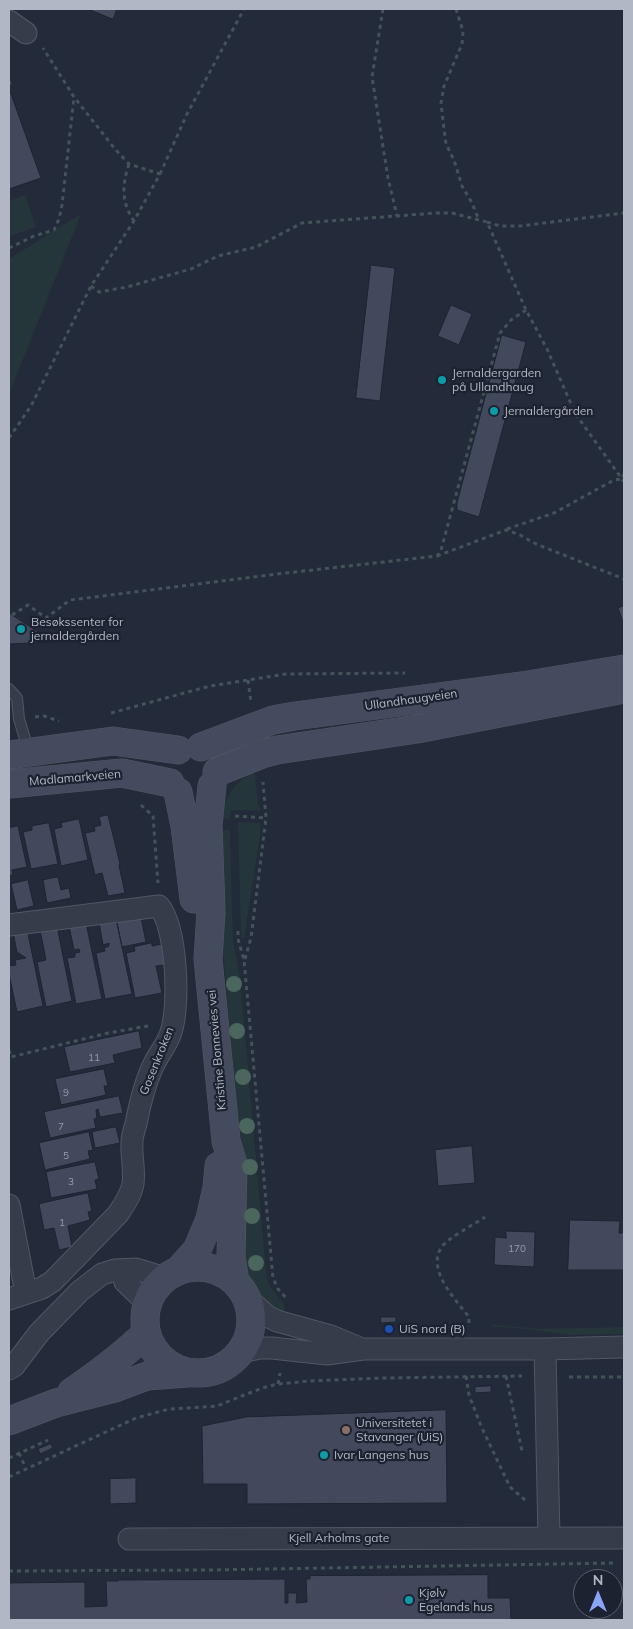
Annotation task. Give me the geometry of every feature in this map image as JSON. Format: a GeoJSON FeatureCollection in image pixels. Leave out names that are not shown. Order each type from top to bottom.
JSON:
{"type":"FeatureCollection","features":[{"type":"Feature","properties":{"kind":"main road","name":"Ullandhaugveien"},"geometry":{"type":"LineString","coordinates":[[189,749],[274,720],[295,716],[528,685],[624,669]]}},
{"type":"Feature","properties":{"kind":"main road"},"geometry":{"type":"LineString","coordinates":[[215,779],[262,754],[277,750],[417,729],[624,689]]}},
{"type":"Feature","properties":{"kind":"main road"},"geometry":{"type":"LineString","coordinates":[[19,754],[113,741],[189,749],[208,751],[214,757],[217,764],[215,779],[207,792],[192,796],[185,795],[174,787],[167,776],[168,761],[189,749]]}},
{"type":"Feature","properties":{"kind":"main road","name":"Madlamarkveien"},"geometry":{"type":"LineString","coordinates":[[9,784],[122,773],[174,787]]}},
{"type":"Feature","properties":{"kind":"main road","name":"Kristine Bonnevies vei"},"geometry":{"type":"LineString","coordinates":[[208,959],[211,912],[208,825],[215,779]]}},
{"type":"Feature","properties":{"kind":"main road","name":"Kristine Bonnevies vei"},"geometry":{"type":"LineString","coordinates":[[174,787],[185,826],[196,912],[208,959],[226,1141],[233,1164],[231,1257],[241,1289]]}},
{"type":"Feature","properties":{"kind":"main road","name":"Kristine Bonnevies vei"},"geometry":{"type":"LineString","coordinates":[[171,1274],[197,1250],[210,1219],[226,1141]]}},
{"type":"Feature","properties":{"kind":"main road"},"geometry":{"type":"LineString","coordinates":[[9,1421],[56,1403],[115,1388],[147,1376],[156,1374],[205,1374],[219,1370],[231,1362],[241,1352],[248,1339],[251,1325],[251,1310],[241,1289],[223,1273],[208,1268],[193,1267],[171,1274],[154,1289],[147,1303],[146,1333],[152,1348],[162,1360],[175,1368],[190,1373]]}},
{"type":"Feature","properties":{"kind":"main road"},"geometry":{"type":"LineString","coordinates":[[56,1403],[104,1370],[146,1333]]}},
{"type":"Feature","properties":{"kind":"street"},"geometry":{"type":"LineString","coordinates":[[9,926],[159,906]]}},
{"type":"Feature","properties":{"kind":"street","name":"Gosenkroken"},"geometry":{"type":"LineString","coordinates":[[9,1205],[18,1296],[42,1288],[53,1281],[118,1214],[126,1203],[133,1185],[132,1143],[146,1082],[155,1061],[166,1045],[174,1021],[177,992],[173,951],[168,926],[159,906]]}},
{"type":"Feature","properties":{"kind":"street"},"geometry":{"type":"LineString","coordinates":[[9,1370],[39,1333],[80,1291],[102,1274],[110,1271],[136,1269],[171,1274]]}},
{"type":"Feature","properties":{"kind":"street"},"geometry":{"type":"LineString","coordinates":[[121,1270],[125,1282],[147,1303]]}},
{"type":"Feature","properties":{"kind":"street"},"geometry":{"type":"LineString","coordinates":[[241,1289],[267,1316],[277,1321],[288,1326],[331,1336],[362,1349]]}},
{"type":"Feature","properties":{"kind":"street"},"geometry":{"type":"LineString","coordinates":[[241,1352],[272,1348],[327,1354],[362,1349],[624,1347]]}},
{"type":"Feature","properties":{"kind":"street"},"geometry":{"type":"LineString","coordinates":[[545,1349],[549,1538]]}},
{"type":"Feature","properties":{"kind":"street","name":"Kjell Arholms gate"},"geometry":{"type":"LineString","coordinates":[[129,1539],[624,1538]]}},
{"type":"Feature","properties":{"kind":"lane"},"geometry":{"type":"LineString","coordinates":[[9,688],[17,698],[19,754]]}},
{"type":"Feature","properties":{"kind":"path"},"geometry":{"type":"LineString","coordinates":[[9,438],[31,406],[91,286],[134,221],[160,174],[187,114],[244,9]]}},
{"type":"Feature","properties":{"kind":"path"},"geometry":{"type":"LineString","coordinates":[[383,9],[372,77],[388,178],[398,216]]}},
{"type":"Feature","properties":{"kind":"path"},"geometry":{"type":"LineString","coordinates":[[456,9],[462,31],[462,44],[444,86],[441,102],[443,121],[446,144],[454,160],[462,186],[479,220]]}},
{"type":"Feature","properties":{"kind":"path"},"geometry":{"type":"LineString","coordinates":[[17,27],[43,47],[74,97],[129,164],[160,174]]}},
{"type":"Feature","properties":{"kind":"path"},"geometry":{"type":"LineString","coordinates":[[9,248],[34,236],[54,230],[59,219],[66,179],[74,97]]}},
{"type":"Feature","properties":{"kind":"path"},"geometry":{"type":"LineString","coordinates":[[129,164],[123,200],[134,221]]}},
{"type":"Feature","properties":{"kind":"path"},"geometry":{"type":"LineString","coordinates":[[91,286],[99,292],[127,287],[191,269],[218,256],[256,247],[302,224],[452,213],[500,226],[520,226],[624,213]]}},
{"type":"Feature","properties":{"kind":"path"},"geometry":{"type":"LineString","coordinates":[[487,222],[526,310],[547,349],[574,413],[623,480]]}},
{"type":"Feature","properties":{"kind":"path"},"geometry":{"type":"LineString","coordinates":[[438,556],[500,333],[511,320],[526,310]]}},
{"type":"Feature","properties":{"kind":"path"},"geometry":{"type":"LineString","coordinates":[[623,480],[624,474]]}},
{"type":"Feature","properties":{"kind":"path"},"geometry":{"type":"LineString","coordinates":[[12,615],[28,605],[46,618],[70,600],[438,556],[554,514],[614,480],[623,480]]}},
{"type":"Feature","properties":{"kind":"path"},"geometry":{"type":"LineString","coordinates":[[506,530],[624,579]]}},
{"type":"Feature","properties":{"kind":"path"},"geometry":{"type":"LineString","coordinates":[[108,714],[210,686],[286,674],[406,673]]}},
{"type":"Feature","properties":{"kind":"path"},"geometry":{"type":"LineString","coordinates":[[248,680],[253,710]]}},
{"type":"Feature","properties":{"kind":"path"},"geometry":{"type":"LineString","coordinates":[[19,718],[44,716],[65,722]]}},
{"type":"Feature","properties":{"kind":"path"},"geometry":{"type":"LineString","coordinates":[[263,781],[266,818],[251,938],[244,960],[273,1278],[278,1289],[290,1303]]}},
{"type":"Feature","properties":{"kind":"path"},"geometry":{"type":"LineString","coordinates":[[234,816],[266,818]]}},
{"type":"Feature","properties":{"kind":"path"},"geometry":{"type":"LineString","coordinates":[[155,829],[159,906]]}},
{"type":"Feature","properties":{"kind":"path"},"geometry":{"type":"LineString","coordinates":[[9,1050],[11,1057],[108,1033],[174,1021]]}},
{"type":"Feature","properties":{"kind":"path"},"geometry":{"type":"LineString","coordinates":[[469,1322],[468,1317],[444,1284],[439,1273],[438,1260],[440,1248],[451,1238],[486,1217]]}},
{"type":"Feature","properties":{"kind":"path"},"geometry":{"type":"LineString","coordinates":[[9,1477],[136,1418],[169,1409],[217,1406],[262,1388],[278,1384],[309,1380],[466,1376],[624,1377]]}},
{"type":"Feature","properties":{"kind":"path"},"geometry":{"type":"LineString","coordinates":[[466,1376],[472,1403],[510,1487],[526,1501]]}},
{"type":"Feature","properties":{"kind":"path"},"geometry":{"type":"LineString","coordinates":[[506,1376],[522,1449]]}},
{"type":"Feature","properties":{"kind":"path"},"geometry":{"type":"LineString","coordinates":[[9,1458],[48,1440]]}},
{"type":"Feature","properties":{"kind":"path"},"geometry":{"type":"LineString","coordinates":[[19,1454],[26,1469]]}},
{"type":"Feature","properties":{"kind":"path"},"geometry":{"type":"LineString","coordinates":[[9,1571],[240,1570],[615,1563]]}},
{"type":"Feature","properties":{"kind":"shaded area"},"geometry":{"type":"Polygon","coordinates":[[[25,195],[36,227],[9,236],[9,201],[25,195]]]}},
{"type":"Feature","properties":{"kind":"shaded area"},"geometry":{"type":"Polygon","coordinates":[[[81,214],[9,394],[9,259],[81,214]]]}},
{"type":"Feature","properties":{"kind":"shaded area"},"geometry":{"type":"Polygon","coordinates":[[[252,773],[255,774],[258,804],[261,811],[231,810],[229,819],[219,818],[224,804],[235,786],[252,773]]]}},
{"type":"Feature","properties":{"kind":"shaded area"},"geometry":{"type":"Polygon","coordinates":[[[238,822],[260,823],[260,835],[244,939],[241,937],[238,822]]]}},
{"type":"Feature","properties":{"kind":"shaded area"},"geometry":{"type":"Polygon","coordinates":[[[230,830],[233,941],[240,977],[266,1271],[269,1285],[284,1305],[285,1315],[269,1305],[258,1291],[249,1276],[242,1255],[241,1154],[219,905],[218,831],[230,830]]]}},
{"type":"Feature","properties":{"kind":"shaded area"},"geometry":{"type":"Polygon","coordinates":[[[493,1323],[495,1325],[542,1329],[624,1327],[624,1334],[570,1335],[518,1328],[493,1327],[493,1323]]]}},
{"type":"Feature","properties":{"kind":"building"},"geometry":{"type":"Polygon","coordinates":[[[88,9],[117,9],[113,19],[88,9]]]}},
{"type":"Feature","properties":{"kind":"building"},"geometry":{"type":"Polygon","coordinates":[[[11,94],[41,178],[9,189],[9,95],[11,94]]]}},
{"type":"Feature","properties":{"kind":"building"},"geometry":{"type":"Polygon","coordinates":[[[371,265],[395,268],[380,401],[356,398],[371,265]]]}},
{"type":"Feature","properties":{"kind":"building"},"geometry":{"type":"Polygon","coordinates":[[[451,305],[472,314],[459,345],[438,336],[451,305]]]}},
{"type":"Feature","properties":{"kind":"building","name":"Jernaldergården"},"geometry":{"type":"Polygon","coordinates":[[[502,335],[526,342],[479,517],[457,510],[457,503],[502,335]]]}},
{"type":"Feature","properties":{"kind":"building"},"geometry":{"type":"Polygon","coordinates":[[[624,606],[624,625],[618,608],[624,606]]]}},
{"type":"Feature","properties":{"kind":"building","name":"Besøkssenter for jernaldergården"},"geometry":{"type":"Polygon","coordinates":[[[9,613],[12,615],[54,642],[9,644],[9,613]]]}},
{"type":"Feature","properties":{"kind":"building"},"geometry":{"type":"Polygon","coordinates":[[[108,815],[125,893],[108,896],[102,873],[95,875],[85,833],[95,831],[94,827],[101,825],[99,817],[108,815]]]}},
{"type":"Feature","properties":{"kind":"building"},"geometry":{"type":"Polygon","coordinates":[[[79,819],[88,860],[61,866],[54,829],[62,827],[61,823],[79,819]]]}},
{"type":"Feature","properties":{"kind":"building"},"geometry":{"type":"Polygon","coordinates":[[[49,823],[58,864],[31,869],[23,832],[32,830],[32,826],[49,823]]]}},
{"type":"Feature","properties":{"kind":"building"},"geometry":{"type":"Polygon","coordinates":[[[18,826],[27,867],[12,870],[13,875],[9,876],[9,828],[18,826]]]}},
{"type":"Feature","properties":{"kind":"building"},"geometry":{"type":"Polygon","coordinates":[[[58,877],[61,890],[69,888],[71,898],[47,903],[43,880],[58,877]]]}},
{"type":"Feature","properties":{"kind":"building"},"geometry":{"type":"Polygon","coordinates":[[[28,880],[34,906],[17,910],[11,884],[28,880]]]}},
{"type":"Feature","properties":{"kind":"building"},"geometry":{"type":"Polygon","coordinates":[[[141,917],[146,942],[122,947],[117,922],[141,917]]]}},
{"type":"Feature","properties":{"kind":"building"},"geometry":{"type":"Polygon","coordinates":[[[116,919],[132,994],[105,999],[96,953],[105,951],[104,948],[109,946],[109,943],[103,945],[99,922],[116,919]]]}},
{"type":"Feature","properties":{"kind":"building"},"geometry":{"type":"Polygon","coordinates":[[[86,923],[102,999],[76,1004],[67,958],[75,957],[75,953],[80,952],[79,949],[74,950],[69,926],[86,923]]]}},
{"type":"Feature","properties":{"kind":"building"},"geometry":{"type":"Polygon","coordinates":[[[57,926],[72,1001],[46,1007],[37,962],[46,960],[40,930],[57,926]]]}},
{"type":"Feature","properties":{"kind":"building"},"geometry":{"type":"Polygon","coordinates":[[[27,929],[43,1006],[17,1012],[9,966],[16,965],[15,960],[26,958],[17,952],[13,932],[27,929]]]}},
{"type":"Feature","properties":{"kind":"building"},"geometry":{"type":"Polygon","coordinates":[[[152,943],[152,946],[162,944],[166,965],[156,966],[162,993],[135,998],[126,953],[135,951],[134,947],[152,943]]]}},
{"type":"Feature","properties":{"kind":"building"},"geometry":{"type":"Polygon","coordinates":[[[139,1031],[142,1048],[113,1055],[115,1063],[70,1072],[64,1047],[139,1031]]]}},
{"type":"Feature","properties":{"kind":"building"},"geometry":{"type":"Polygon","coordinates":[[[104,1069],[108,1086],[104,1086],[106,1095],[61,1105],[55,1079],[104,1069]]]}},
{"type":"Feature","properties":{"kind":"building"},"geometry":{"type":"Polygon","coordinates":[[[119,1096],[123,1113],[100,1117],[98,1109],[96,1110],[97,1118],[94,1119],[96,1128],[50,1138],[44,1112],[119,1096]]]}},
{"type":"Feature","properties":{"kind":"building"},"geometry":{"type":"Polygon","coordinates":[[[116,1127],[120,1143],[95,1148],[92,1132],[116,1127]]]}},
{"type":"Feature","properties":{"kind":"building"},"geometry":{"type":"Polygon","coordinates":[[[89,1132],[93,1150],[88,1151],[90,1159],[45,1170],[39,1143],[89,1132]]]}},
{"type":"Feature","properties":{"kind":"building"},"geometry":{"type":"Polygon","coordinates":[[[472,1146],[475,1183],[438,1186],[435,1150],[472,1146]]]}},
{"type":"Feature","properties":{"kind":"building"},"geometry":{"type":"Polygon","coordinates":[[[95,1162],[99,1179],[95,1180],[97,1189],[51,1198],[46,1172],[95,1162]]]}},
{"type":"Feature","properties":{"kind":"building"},"geometry":{"type":"Polygon","coordinates":[[[88,1193],[92,1211],[88,1212],[90,1220],[68,1226],[72,1247],[59,1250],[54,1228],[44,1230],[39,1204],[88,1193]]]}},
{"type":"Feature","properties":{"kind":"building"},"geometry":{"type":"Polygon","coordinates":[[[570,1220],[620,1221],[619,1233],[624,1233],[624,1270],[568,1270],[570,1220]]]}},
{"type":"Feature","properties":{"kind":"building"},"geometry":{"type":"Polygon","coordinates":[[[506,1231],[535,1232],[534,1267],[494,1265],[495,1237],[506,1238],[506,1231]]]}},
{"type":"Feature","properties":{"kind":"building"},"geometry":{"type":"Polygon","coordinates":[[[381,1317],[396,1317],[396,1322],[381,1323],[381,1317]]]}},
{"type":"Feature","properties":{"kind":"building"},"geometry":{"type":"Polygon","coordinates":[[[491,1386],[491,1392],[475,1393],[475,1387],[491,1386]]]}},
{"type":"Feature","properties":{"kind":"building","name":"Ivar Langens hus"},"geometry":{"type":"Polygon","coordinates":[[[446,1410],[447,1503],[247,1504],[247,1484],[203,1484],[202,1426],[246,1417],[446,1410]]]}},
{"type":"Feature","properties":{"kind":"building"},"geometry":{"type":"Polygon","coordinates":[[[51,1444],[53,1448],[40,1454],[38,1449],[51,1444]]]}},
{"type":"Feature","properties":{"kind":"building"},"geometry":{"type":"Polygon","coordinates":[[[136,1478],[136,1503],[110,1504],[110,1479],[136,1478]]]}},
{"type":"Feature","properties":{"kind":"building","name":"Kjølv Egelands hus"},"geometry":{"type":"Polygon","coordinates":[[[488,1575],[488,1598],[510,1598],[511,1620],[9,1620],[9,1583],[85,1582],[85,1607],[107,1606],[106,1581],[118,1580],[285,1579],[285,1603],[288,1603],[288,1593],[297,1593],[296,1603],[307,1602],[306,1579],[310,1579],[310,1576],[488,1575]]]}},
{"type":"Feature","properties":{"kind":"place","name":"Jernaldergarden på Ullandhaug"},"geometry":{"type":"Point","coordinates":[442,380]}},
{"type":"Feature","properties":{"kind":"place","name":"Jernaldergården"},"geometry":{"type":"Point","coordinates":[494,411]}},
{"type":"Feature","properties":{"kind":"place","name":"Besøkssenter for jernaldergården"},"geometry":{"type":"Point","coordinates":[21,629]}},
{"type":"Feature","properties":{"kind":"place","name":"UiS nord (B)"},"geometry":{"type":"Point","coordinates":[389,1329]}},
{"type":"Feature","properties":{"kind":"place","name":"Universitetet i Stavanger (UiS)"},"geometry":{"type":"Point","coordinates":[346,1430]}},
{"type":"Feature","properties":{"kind":"place","name":"Ivar Langens hus"},"geometry":{"type":"Point","coordinates":[324,1455]}},
{"type":"Feature","properties":{"kind":"place","name":"Kjølv Egelands hus"},"geometry":{"type":"Point","coordinates":[409,1600]}}]}
